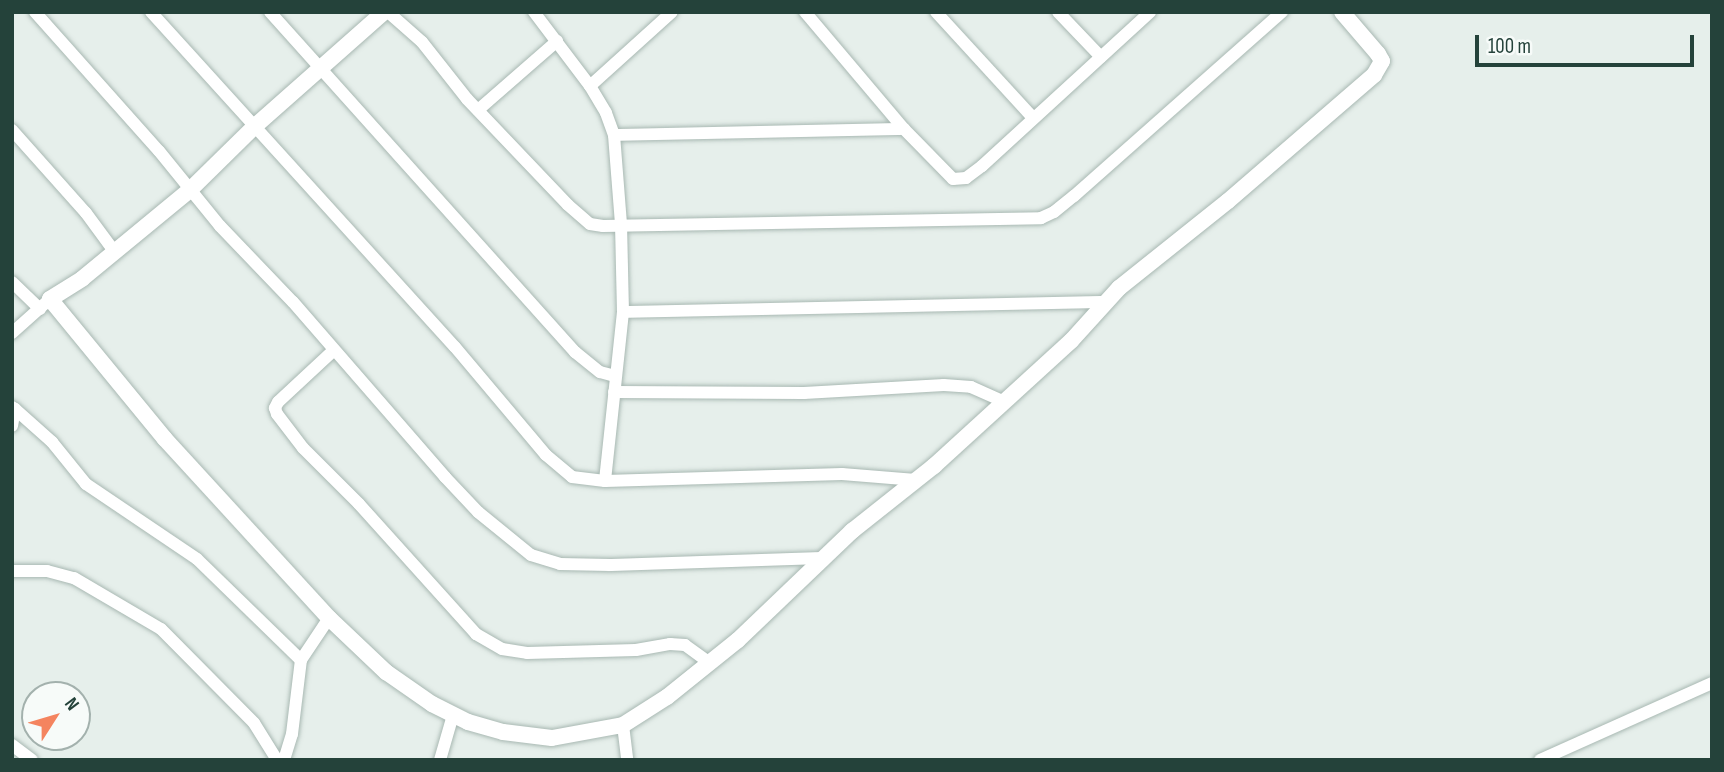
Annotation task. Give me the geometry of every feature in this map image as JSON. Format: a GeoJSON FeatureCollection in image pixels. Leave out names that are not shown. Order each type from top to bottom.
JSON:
{"type":"FeatureCollection","features":[{"type":"Feature","properties":{"kind":"street"},"geometry":{"type":"LineString","coordinates":[[35,12],[191,189],[220,226],[478,512],[531,555],[560,564],[610,565],[823,558]]}},
{"type":"Feature","properties":{"kind":"street"},"geometry":{"type":"LineString","coordinates":[[151,12],[455,348],[546,455],[572,477],[604,481],[842,474],[916,480]]}},
{"type":"Feature","properties":{"kind":"street"},"geometry":{"type":"LineString","coordinates":[[270,12],[575,352],[594,368],[615,376]]}},
{"type":"Feature","properties":{"kind":"street"},"geometry":{"type":"LineString","coordinates":[[12,333],[191,189],[254,127],[386,12],[422,42],[478,110],[582,218],[596,226],[1041,218],[1054,212],[1074,196],[1282,12]]}},
{"type":"Feature","properties":{"kind":"street"},"geometry":{"type":"LineString","coordinates":[[534,12],[590,86],[606,113],[614,135],[621,224],[623,312],[604,481]]}},
{"type":"Feature","properties":{"kind":"street"},"geometry":{"type":"LineString","coordinates":[[590,86],[672,12]]}},
{"type":"Feature","properties":{"kind":"street"},"geometry":{"type":"LineString","coordinates":[[806,12],[904,129],[953,179],[966,178],[982,166],[1150,12]]}},
{"type":"Feature","properties":{"kind":"street"},"geometry":{"type":"LineString","coordinates":[[936,12],[1033,118]]}},
{"type":"Feature","properties":{"kind":"street"},"geometry":{"type":"LineString","coordinates":[[1058,12],[1101,57]]}},
{"type":"Feature","properties":{"kind":"street"},"geometry":{"type":"LineString","coordinates":[[12,282],[45,304],[329,618],[386,672],[453,715],[503,732],[552,738],[623,725],[667,697],[751,629],[823,558],[916,480],[1071,341],[1106,302],[1303,139],[1374,75],[1382,61],[1342,12]]}},
{"type":"Feature","properties":{"kind":"street"},"geometry":{"type":"LineString","coordinates":[[478,110],[557,41]]}},
{"type":"Feature","properties":{"kind":"street"},"geometry":{"type":"LineString","coordinates":[[614,135],[651,132],[771,134],[904,129]]}},
{"type":"Feature","properties":{"kind":"street"},"geometry":{"type":"LineString","coordinates":[[12,130],[86,213],[114,251]]}},
{"type":"Feature","properties":{"kind":"street"},"geometry":{"type":"LineString","coordinates":[[623,312],[1106,302]]}},
{"type":"Feature","properties":{"kind":"street"},"geometry":{"type":"LineString","coordinates":[[334,350],[278,401],[275,408],[277,414],[303,448],[359,504],[476,634],[502,649],[527,653],[636,650],[670,644],[685,646],[707,662]]}},
{"type":"Feature","properties":{"kind":"street"},"geometry":{"type":"LineString","coordinates":[[614,392],[804,393],[944,385],[971,387],[1004,402]]}},
{"type":"Feature","properties":{"kind":"street"},"geometry":{"type":"LineString","coordinates":[[13,408],[52,442],[86,484],[197,559],[301,660]]}},
{"type":"Feature","properties":{"kind":"street"},"geometry":{"type":"LineString","coordinates":[[12,426],[13,408]]}},
{"type":"Feature","properties":{"kind":"street"},"geometry":{"type":"LineString","coordinates":[[12,571],[47,571],[74,579],[161,629],[254,723],[277,760]]}},
{"type":"Feature","properties":{"kind":"street"},"geometry":{"type":"LineString","coordinates":[[284,760],[292,734],[301,660],[329,618]]}},
{"type":"Feature","properties":{"kind":"street"},"geometry":{"type":"LineString","coordinates":[[1540,760],[1712,683]]}},
{"type":"Feature","properties":{"kind":"street"},"geometry":{"type":"LineString","coordinates":[[440,760],[453,715]]}},
{"type":"Feature","properties":{"kind":"street"},"geometry":{"type":"LineString","coordinates":[[623,725],[627,760]]}},
{"type":"Feature","properties":{"kind":"street"},"geometry":{"type":"LineString","coordinates":[[12,745],[32,760]]}}]}
